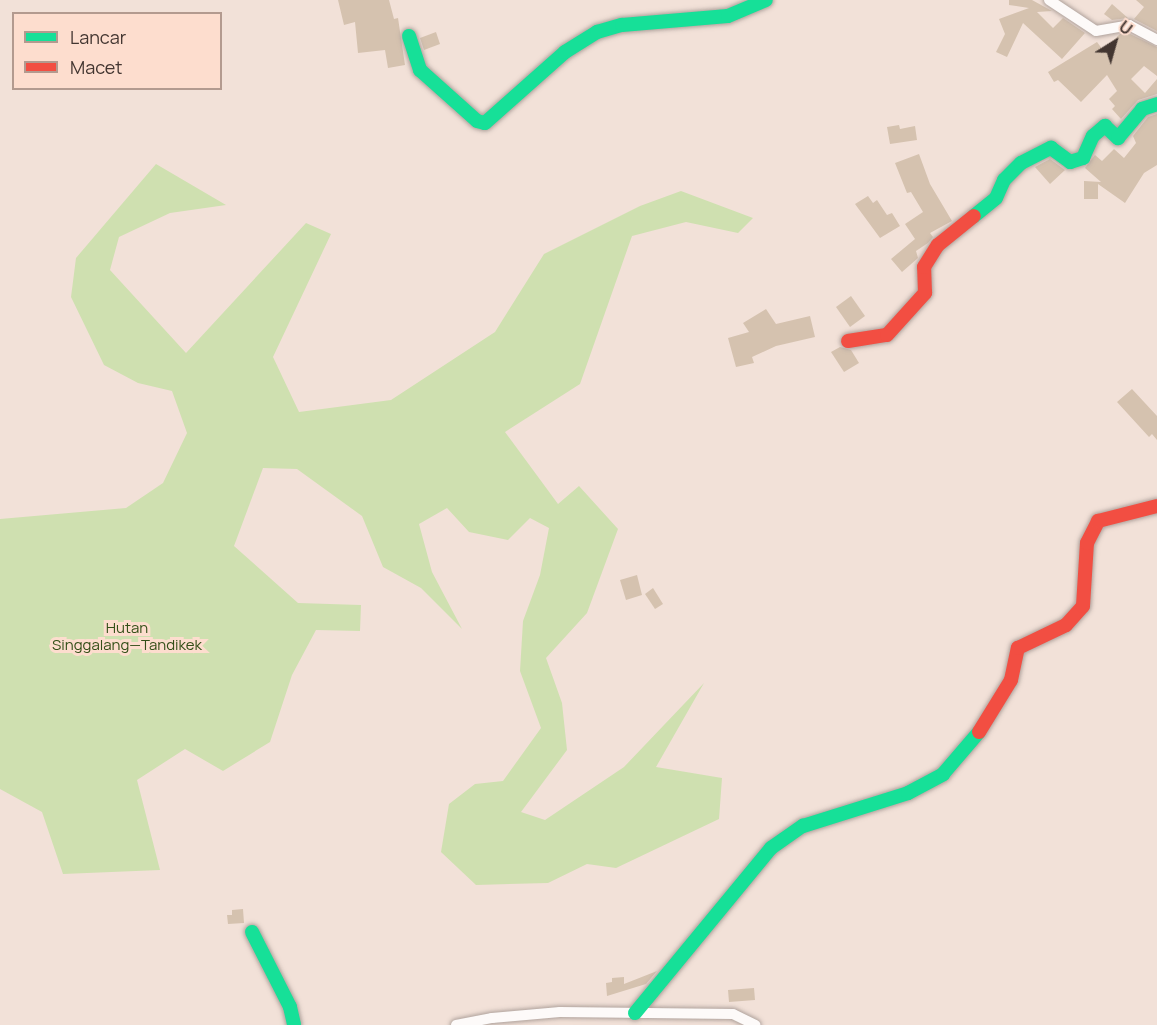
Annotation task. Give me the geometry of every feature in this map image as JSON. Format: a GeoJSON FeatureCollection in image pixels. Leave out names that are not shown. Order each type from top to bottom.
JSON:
{"type":"FeatureCollection","features":[{"type":"Feature","properties":{"kind":"street"},"geometry":{"type":"LineString","coordinates":[[410,36],[420,70],[477,121],[485,123],[565,51],[591,34],[622,25],[728,16],[765,0]]}},
{"type":"Feature","properties":{"kind":"street"},"geometry":{"type":"LineString","coordinates":[[1050,0],[1096,31],[1129,25],[1157,40]]}},
{"type":"Feature","properties":{"kind":"street"},"geometry":{"type":"LineString","coordinates":[[848,340],[887,334],[925,293],[924,267],[938,245],[996,198],[1004,180],[1021,163],[1051,148],[1070,162],[1083,158],[1093,136],[1105,126],[1118,138],[1142,109],[1157,104]]}},
{"type":"Feature","properties":{"kind":"street"},"geometry":{"type":"LineString","coordinates":[[635,1013],[771,848],[803,826],[908,793],[943,774],[966,751],[1003,696],[1011,681],[1017,648],[1066,625],[1083,606],[1087,543],[1098,521],[1157,506]]}},
{"type":"Feature","properties":{"kind":"street"},"geometry":{"type":"LineString","coordinates":[[252,932],[290,1007],[294,1025]]}},
{"type":"Feature","properties":{"kind":"street"},"geometry":{"type":"LineString","coordinates":[[456,1025],[492,1018],[560,1012],[733,1014],[756,1025]]}},
{"type":"Feature","properties":{"kind":"green space","name":"Hutan Singgalang—Tandikek"},"geometry":{"type":"Polygon","coordinates":[[[156,164],[226,205],[170,213],[119,237],[110,270],[186,353],[306,223],[331,234],[273,357],[299,412],[391,400],[495,332],[544,254],[640,206],[681,191],[753,218],[738,233],[686,222],[632,236],[580,384],[505,432],[558,504],[579,486],[618,529],[587,613],[546,658],[562,703],[567,750],[521,812],[545,820],[624,767],[704,683],[656,767],[722,778],[719,819],[616,868],[587,864],[548,883],[476,885],[441,852],[449,804],[475,784],[503,781],[541,728],[520,671],[523,621],[540,575],[549,528],[530,518],[508,540],[469,532],[447,508],[419,524],[432,572],[462,629],[421,588],[383,567],[362,516],[297,469],[263,468],[234,546],[298,603],[361,605],[360,631],[316,630],[292,675],[270,742],[223,771],[185,749],[137,780],[160,870],[63,874],[42,812],[0,789],[0,519],[126,508],[163,483],[187,433],[172,391],[138,383],[104,365],[71,297],[76,258],[156,164]]]}},
{"type":"Feature","properties":{"kind":"building"},"geometry":{"type":"Polygon","coordinates":[[[338,0],[389,0],[394,19],[398,18],[405,65],[388,68],[385,50],[358,53],[355,22],[344,25],[338,0]]]}},
{"type":"Feature","properties":{"kind":"building"},"geometry":{"type":"Polygon","coordinates":[[[1009,0],[1032,0],[1052,11],[1037,12],[1053,28],[1063,18],[1085,33],[1062,59],[1023,23],[1007,57],[996,52],[1005,34],[999,19],[1029,8],[1009,5],[1009,0]]]}},
{"type":"Feature","properties":{"kind":"building"},"geometry":{"type":"Polygon","coordinates":[[[1136,0],[1157,0],[1157,31],[1134,19],[1144,7],[1136,0]]]}},
{"type":"Feature","properties":{"kind":"building"},"geometry":{"type":"Polygon","coordinates":[[[1112,4],[1128,18],[1112,20],[1104,14],[1112,4]]]}},
{"type":"Feature","properties":{"kind":"building"},"geometry":{"type":"Polygon","coordinates":[[[436,32],[440,44],[424,50],[420,38],[436,32]]]}},
{"type":"Feature","properties":{"kind":"building"},"geometry":{"type":"Polygon","coordinates":[[[1128,33],[1157,47],[1157,76],[1144,66],[1131,79],[1145,93],[1157,79],[1157,94],[1138,100],[1121,119],[1112,109],[1115,106],[1109,99],[1117,91],[1107,75],[1081,102],[1058,80],[1054,82],[1048,72],[1097,42],[1103,50],[1120,34],[1128,33]]]}},
{"type":"Feature","properties":{"kind":"building"},"geometry":{"type":"Polygon","coordinates":[[[1157,114],[1157,165],[1144,173],[1125,203],[1098,184],[1098,199],[1084,199],[1084,181],[1101,182],[1085,168],[1095,155],[1102,161],[1114,149],[1124,158],[1136,143],[1133,136],[1148,117],[1157,114]]]}},
{"type":"Feature","properties":{"kind":"building"},"geometry":{"type":"Polygon","coordinates":[[[899,125],[900,129],[915,126],[917,140],[890,144],[887,127],[899,125]]]}},
{"type":"Feature","properties":{"kind":"building"},"geometry":{"type":"Polygon","coordinates":[[[919,154],[930,184],[952,221],[930,233],[933,237],[916,251],[918,258],[902,272],[891,259],[915,239],[905,224],[923,212],[911,192],[907,193],[895,163],[919,154]]]}},
{"type":"Feature","properties":{"kind":"building"},"geometry":{"type":"Polygon","coordinates":[[[1050,159],[1065,170],[1050,184],[1035,167],[1050,159]]]}},
{"type":"Feature","properties":{"kind":"building"},"geometry":{"type":"Polygon","coordinates":[[[868,196],[873,203],[877,200],[887,215],[892,213],[900,226],[880,238],[855,204],[868,196]]]}},
{"type":"Feature","properties":{"kind":"building"},"geometry":{"type":"Polygon","coordinates":[[[851,296],[865,316],[850,327],[836,307],[851,296]]]}},
{"type":"Feature","properties":{"kind":"building"},"geometry":{"type":"Polygon","coordinates":[[[766,309],[776,324],[810,316],[815,337],[776,346],[752,357],[754,363],[736,367],[728,338],[749,332],[743,323],[766,309]]]}},
{"type":"Feature","properties":{"kind":"building"},"geometry":{"type":"Polygon","coordinates":[[[840,347],[851,350],[859,363],[844,372],[831,352],[840,347]]]}},
{"type":"Feature","properties":{"kind":"building"},"geometry":{"type":"Polygon","coordinates":[[[1132,389],[1157,416],[1157,440],[1152,434],[1149,437],[1117,402],[1132,389]]]}},
{"type":"Feature","properties":{"kind":"building"},"geometry":{"type":"Polygon","coordinates":[[[637,575],[642,595],[626,600],[620,580],[637,575]]]}},
{"type":"Feature","properties":{"kind":"building"},"geometry":{"type":"Polygon","coordinates":[[[653,588],[663,604],[655,609],[645,594],[653,588]]]}},
{"type":"Feature","properties":{"kind":"building"},"geometry":{"type":"Polygon","coordinates":[[[243,909],[244,923],[228,924],[227,915],[232,915],[232,910],[243,909]]]}},
{"type":"Feature","properties":{"kind":"building"},"geometry":{"type":"Polygon","coordinates":[[[657,971],[646,984],[607,996],[606,983],[612,982],[612,978],[624,977],[624,984],[657,971]]]}},
{"type":"Feature","properties":{"kind":"building"},"geometry":{"type":"Polygon","coordinates":[[[754,988],[755,1000],[729,1002],[728,990],[754,988]]]}},
{"type":"Feature","properties":{"kind":"traffic: fast"},"geometry":{"type":"LineString","coordinates":[[409,36],[420,70],[477,121],[485,123],[565,52],[597,32],[622,25],[728,16],[766,0]]}},
{"type":"Feature","properties":{"kind":"traffic: fast"},"geometry":{"type":"LineString","coordinates":[[974,216],[996,198],[1004,180],[1021,163],[1051,148],[1070,162],[1083,158],[1093,136],[1105,126],[1118,138],[1142,109],[1157,104]]}},
{"type":"Feature","properties":{"kind":"traffic: fast"},"geometry":{"type":"LineString","coordinates":[[635,1013],[771,848],[803,826],[908,793],[943,774],[979,732]]}},
{"type":"Feature","properties":{"kind":"traffic: fast"},"geometry":{"type":"LineString","coordinates":[[252,932],[290,1007],[294,1025]]}},
{"type":"Feature","properties":{"kind":"traffic: jam"},"geometry":{"type":"LineString","coordinates":[[848,341],[887,335],[925,293],[924,267],[938,245],[974,216]]}},
{"type":"Feature","properties":{"kind":"traffic: jam"},"geometry":{"type":"LineString","coordinates":[[979,732],[1011,680],[1018,648],[1066,625],[1083,606],[1087,543],[1098,521],[1157,506]]}}]}
